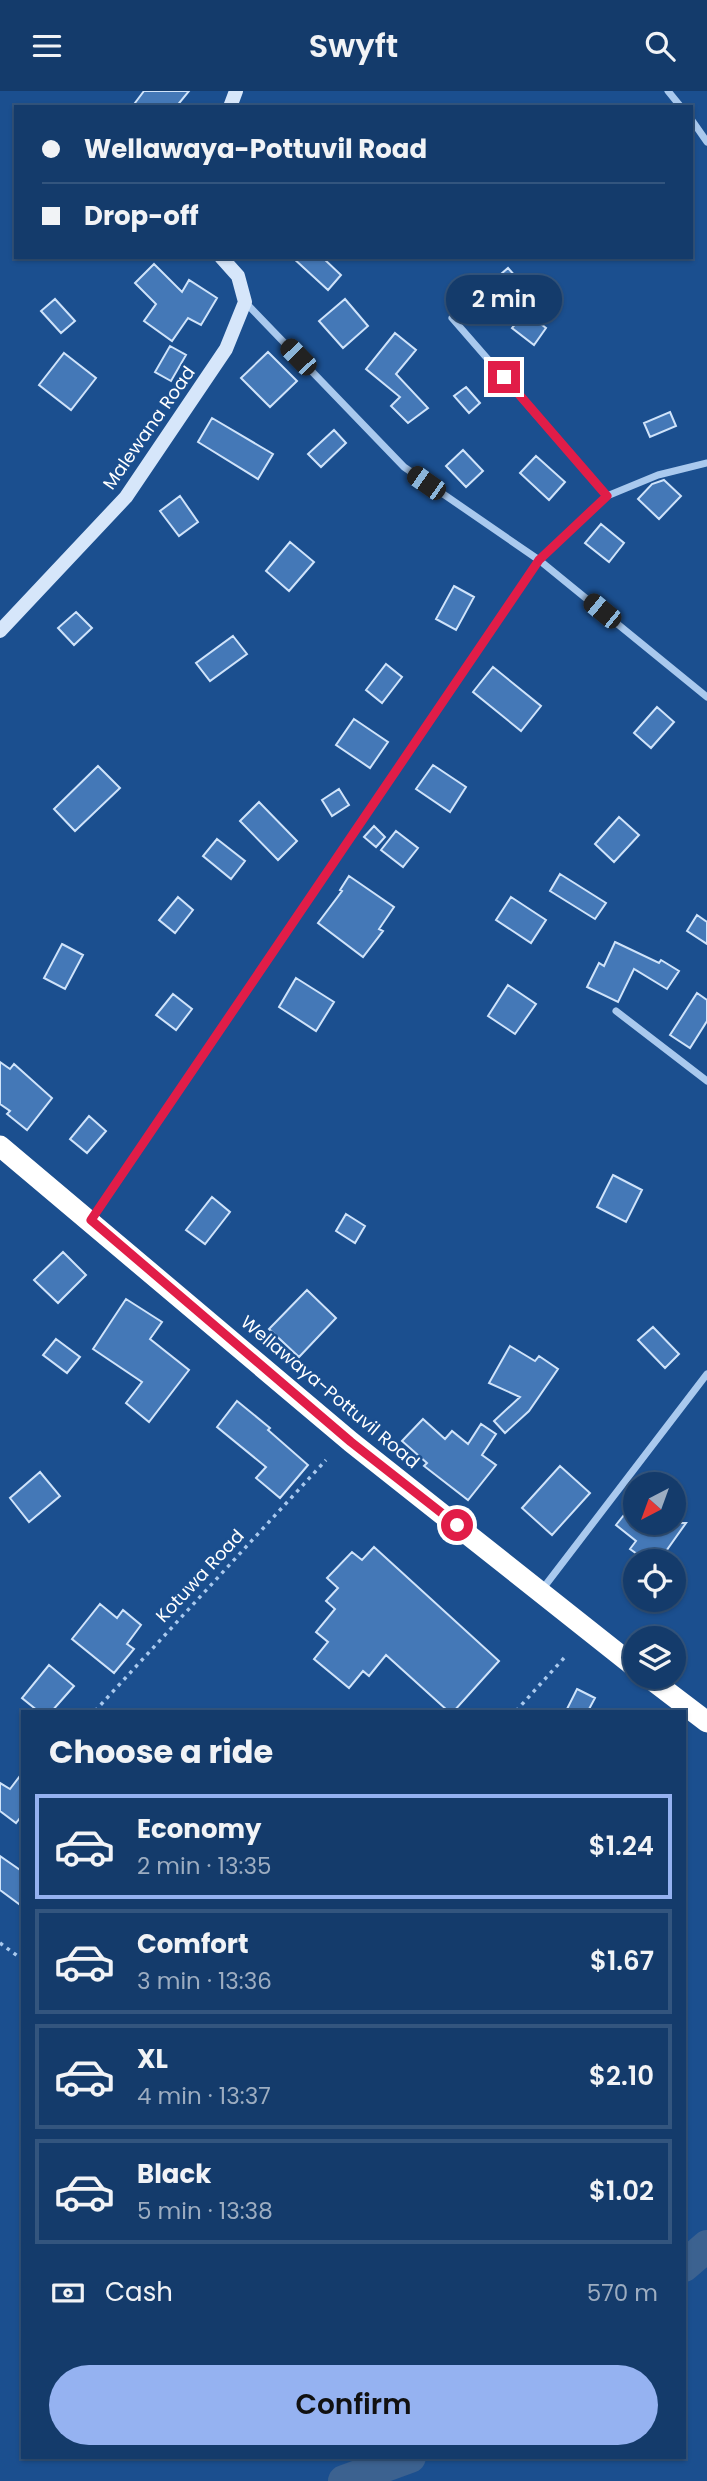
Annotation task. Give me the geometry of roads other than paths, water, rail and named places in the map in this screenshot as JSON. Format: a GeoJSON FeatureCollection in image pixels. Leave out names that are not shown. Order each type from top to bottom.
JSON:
{"type":"FeatureCollection","features":[{"type":"Feature","properties":{"kind":"highway","name":"Wellawaya-Pottuvil Road"},"geometry":{"type":"LineString","coordinates":[[0,1146],[351,1442],[623,1657]]}},
{"type":"Feature","properties":{"kind":"highway"},"geometry":{"type":"LineString","coordinates":[[664,1689],[707,1722]]}},
{"type":"Feature","properties":{"kind":"street"},"geometry":{"type":"LineString","coordinates":[[668,91],[679,105]]}},
{"type":"Feature","properties":{"kind":"street"},"geometry":{"type":"LineString","coordinates":[[693,122],[707,142]]}},
{"type":"Feature","properties":{"kind":"street"},"geometry":{"type":"LineString","coordinates":[[224,259],[239,276],[245,302],[404,467],[539,560],[707,697]]}},
{"type":"Feature","properties":{"kind":"street","name":"Malewana Road"},"geometry":{"type":"LineString","coordinates":[[0,631],[126,498],[226,349],[245,302]]}},
{"type":"Feature","properties":{"kind":"street"},"geometry":{"type":"LineString","coordinates":[[452,317],[607,496]]}},
{"type":"Feature","properties":{"kind":"street"},"geometry":{"type":"LineString","coordinates":[[91,1220],[539,560],[607,496],[658,475],[707,463]]}},
{"type":"Feature","properties":{"kind":"street"},"geometry":{"type":"LineString","coordinates":[[616,1011],[707,1081]]}},
{"type":"Feature","properties":{"kind":"street"},"geometry":{"type":"LineString","coordinates":[[541,1592],[707,1374]]}},
{"type":"Feature","properties":{"kind":"waterway"},"geometry":{"type":"LineString","coordinates":[[686,2264],[707,2246]]}},
{"type":"Feature","properties":{"kind":"waterway"},"geometry":{"type":"LineString","coordinates":[[344,2481],[404,2459]]}}]}
